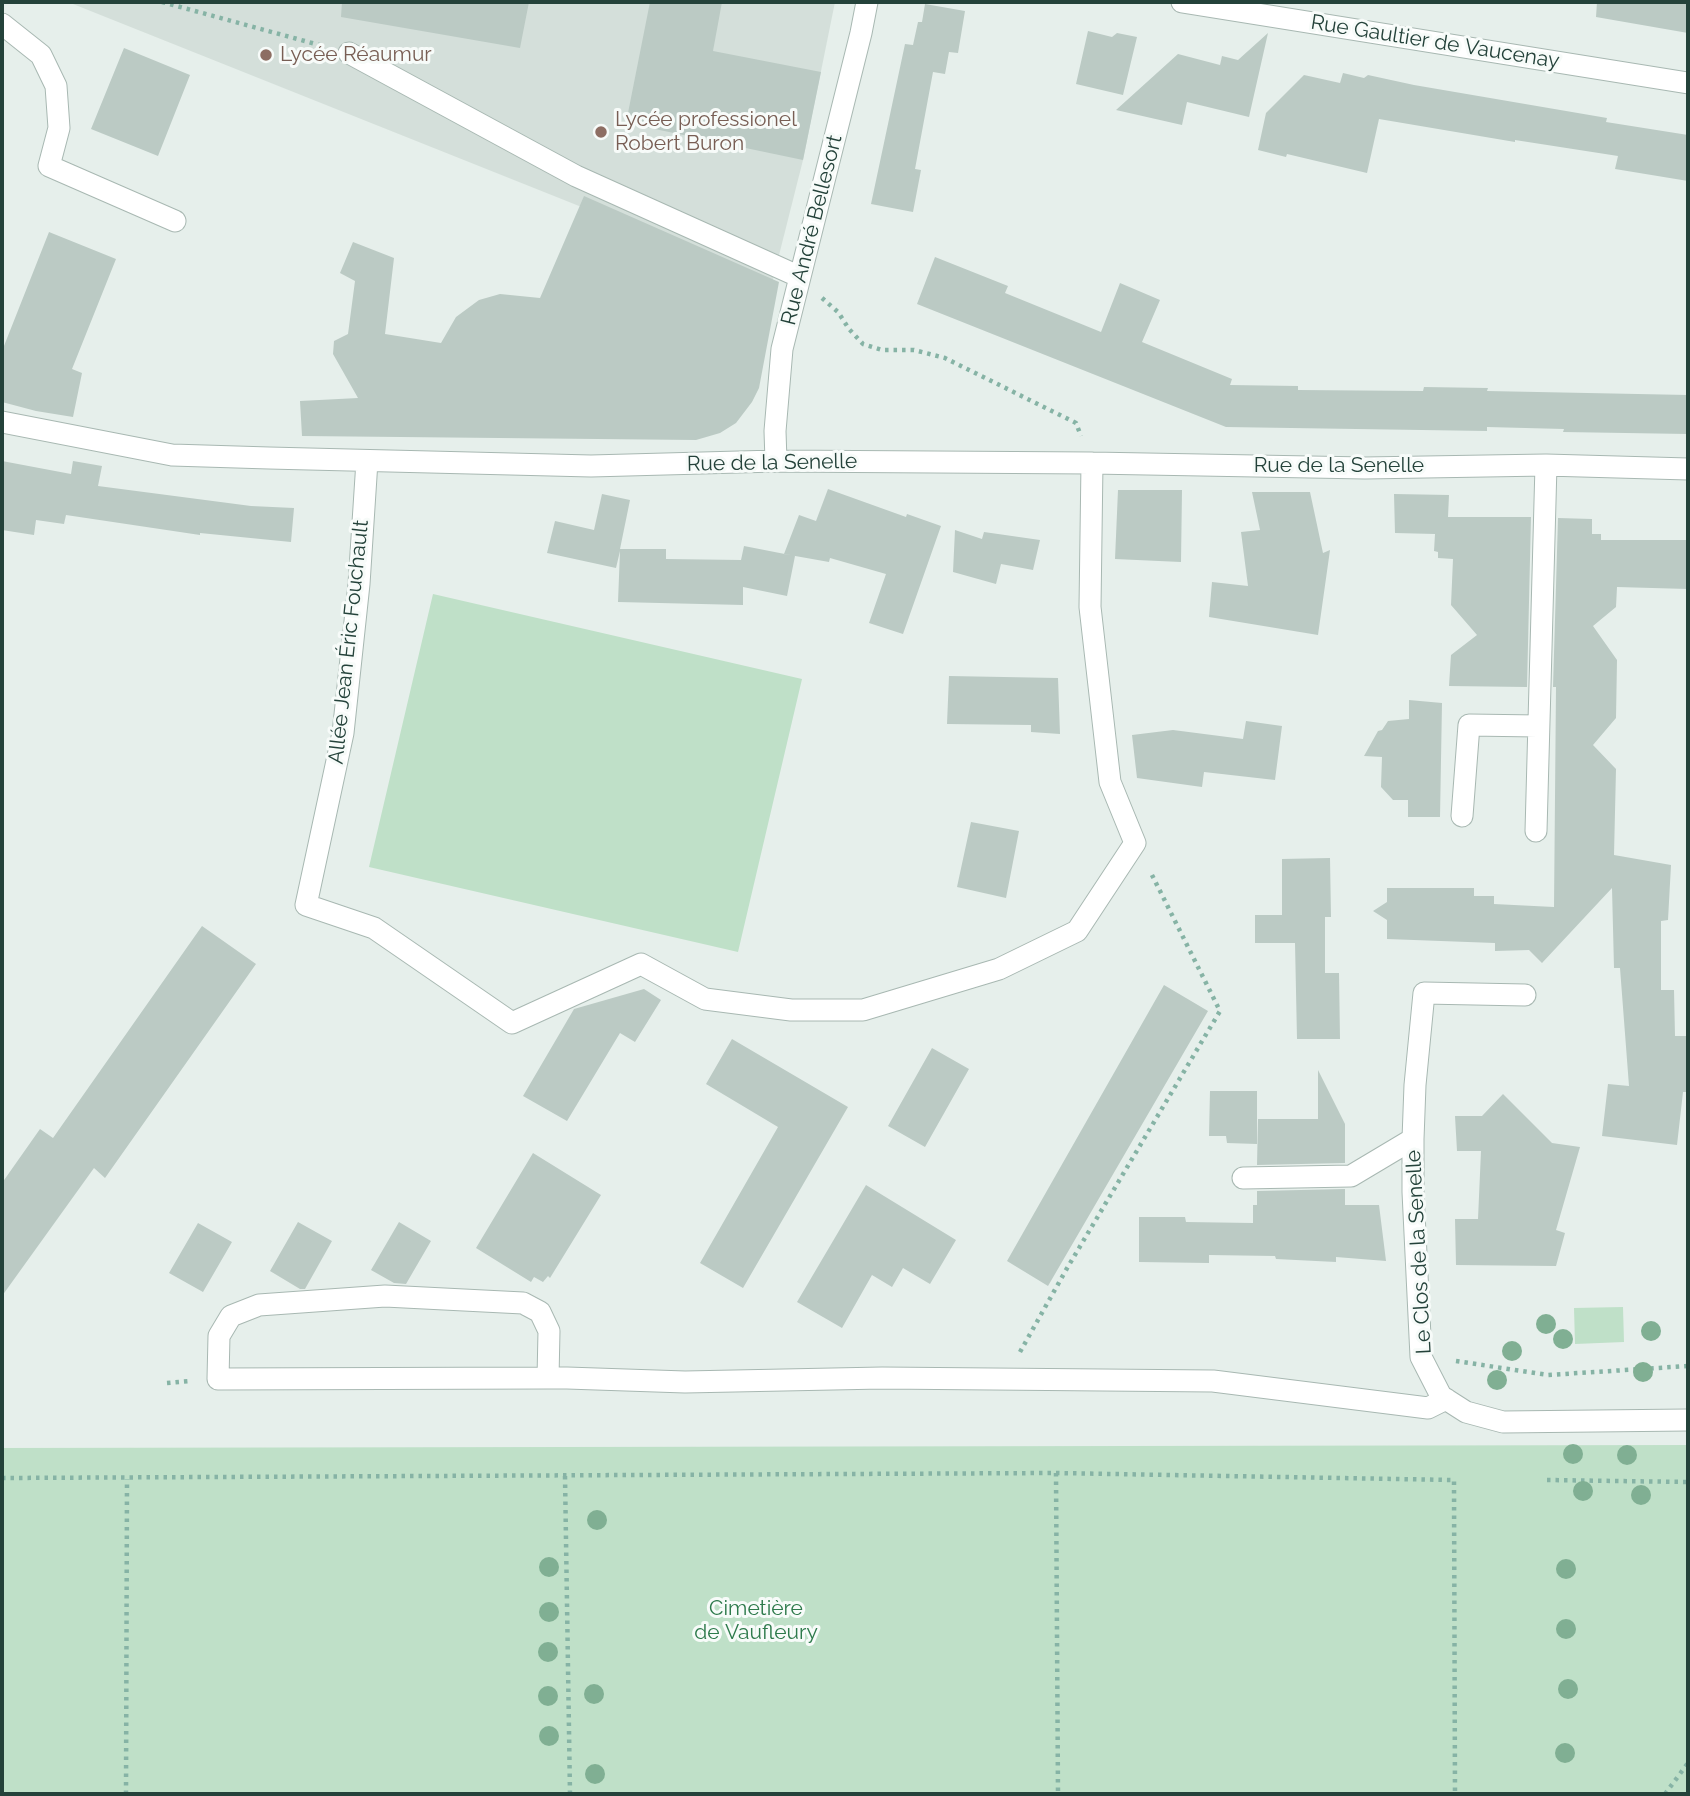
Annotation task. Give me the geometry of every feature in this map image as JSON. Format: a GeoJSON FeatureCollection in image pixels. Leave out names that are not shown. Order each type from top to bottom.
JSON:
{"type":"FeatureCollection","features":[{"type":"Feature","properties":{"kind":"street","name":"Rue André Bellesort"},"geometry":{"type":"LineString","coordinates":[[776,461],[775,431],[782,349],[867,2]]}},
{"type":"Feature","properties":{"kind":"street","name":"Rue Gaultier de Vaucenay"},"geometry":{"type":"LineString","coordinates":[[1182,2],[1688,83]]}},
{"type":"Feature","properties":{"kind":"street"},"geometry":{"type":"LineString","coordinates":[[2,23],[41,55],[56,86],[59,128],[49,166],[175,221]]}},
{"type":"Feature","properties":{"kind":"street"},"geometry":{"type":"LineString","coordinates":[[349,53],[576,176],[800,277]]}},
{"type":"Feature","properties":{"kind":"street","name":"Rue de la Senelle"},"geometry":{"type":"LineString","coordinates":[[2,422],[172,455],[366,461],[591,467],[776,461],[1365,468],[1546,465],[1688,469]]}},
{"type":"Feature","properties":{"kind":"street","name":"Allée Jean Éric Fouchault"},"geometry":{"type":"LineString","coordinates":[[366,461],[359,584],[343,733],[306,905],[374,928],[512,1023],[641,964],[705,999],[791,1010],[863,1010],[999,969],[1077,931],[1135,843]]}},
{"type":"Feature","properties":{"kind":"street"},"geometry":{"type":"LineString","coordinates":[[1092,463],[1090,607],[1108,769],[1110,782],[1135,843]]}},
{"type":"Feature","properties":{"kind":"street"},"geometry":{"type":"LineString","coordinates":[[1536,831],[1546,465]]}},
{"type":"Feature","properties":{"kind":"street"},"geometry":{"type":"LineString","coordinates":[[1462,816],[1469,725],[1538,726]]}},
{"type":"Feature","properties":{"kind":"street","name":"Le Clos de la Senelle"},"geometry":{"type":"LineString","coordinates":[[1446,1399],[1441,1396],[1421,1357],[1413,1139],[1424,993],[1525,995]]}},
{"type":"Feature","properties":{"kind":"street"},"geometry":{"type":"LineString","coordinates":[[1243,1178],[1351,1176],[1413,1139]]}},
{"type":"Feature","properties":{"kind":"street"},"geometry":{"type":"LineString","coordinates":[[548,1378],[549,1331],[540,1312],[523,1303],[386,1296],[259,1305],[231,1317],[219,1336],[218,1379],[548,1378],[685,1382],[882,1378],[1213,1381],[1428,1408],[1446,1399],[1466,1412],[1503,1422],[1688,1420]]}},
{"type":"Feature","properties":{"kind":"path"},"geometry":{"type":"LineString","coordinates":[[162,2],[349,53]]}},
{"type":"Feature","properties":{"kind":"path"},"geometry":{"type":"LineString","coordinates":[[800,277],[838,312],[863,344],[882,350],[914,350],[945,358],[1076,423],[1092,463]]}},
{"type":"Feature","properties":{"kind":"path"},"geometry":{"type":"LineString","coordinates":[[1005,1379],[1066,1270],[1220,1011],[1135,843]]}},
{"type":"Feature","properties":{"kind":"path"},"geometry":{"type":"LineString","coordinates":[[1421,1357],[1548,1374],[1688,1366]]}},
{"type":"Feature","properties":{"kind":"path"},"geometry":{"type":"LineString","coordinates":[[1056,1473],[1058,1794]]}},
{"type":"Feature","properties":{"kind":"path"},"geometry":{"type":"LineString","coordinates":[[2,1478],[1056,1473],[1454,1480],[1455,1794]]}},
{"type":"Feature","properties":{"kind":"path"},"geometry":{"type":"LineString","coordinates":[[565,1476],[570,1794]]}},
{"type":"Feature","properties":{"kind":"path"},"geometry":{"type":"LineString","coordinates":[[126,1794],[127,1479]]}},
{"type":"Feature","properties":{"kind":"path"},"geometry":{"type":"LineString","coordinates":[[1547,1480],[1688,1482]]}},
{"type":"Feature","properties":{"kind":"path"},"geometry":{"type":"LineString","coordinates":[[1665,1794],[1688,1763]]}},
{"type":"Feature","properties":{"kind":"shaded area","name":"Lycée professionel Robert Buron"},"geometry":{"type":"Polygon","coordinates":[[[68,2],[835,2],[803,160],[772,283],[68,2]]]}},
{"type":"Feature","properties":{"kind":"green space"},"geometry":{"type":"Polygon","coordinates":[[[433,594],[802,679],[738,952],[369,867],[433,594]]]}},
{"type":"Feature","properties":{"kind":"green space"},"geometry":{"type":"Polygon","coordinates":[[[1623,1307],[1624,1342],[1575,1344],[1574,1308],[1623,1307]]]}},
{"type":"Feature","properties":{"kind":"green space","name":"Cimetière de Vaufleury"},"geometry":{"type":"Polygon","coordinates":[[[1688,1445],[1688,1794],[2,1794],[2,1448],[1688,1445]]]}},
{"type":"Feature","properties":{"kind":"building"},"geometry":{"type":"Polygon","coordinates":[[[342,2],[529,2],[520,48],[341,17],[342,2]]]}},
{"type":"Feature","properties":{"kind":"building"},"geometry":{"type":"Polygon","coordinates":[[[650,2],[722,2],[713,51],[821,72],[803,160],[626,123],[650,2]]]}},
{"type":"Feature","properties":{"kind":"building"},"geometry":{"type":"Polygon","coordinates":[[[1597,2],[1688,2],[1688,33],[1596,17],[1597,2]]]}},
{"type":"Feature","properties":{"kind":"building"},"geometry":{"type":"Polygon","coordinates":[[[925,4],[965,11],[958,53],[949,52],[945,74],[933,72],[915,169],[921,170],[913,212],[871,204],[905,44],[913,45],[918,22],[922,22],[925,4]]]}},
{"type":"Feature","properties":{"kind":"building"},"geometry":{"type":"Polygon","coordinates":[[[1088,31],[1112,37],[1117,33],[1137,37],[1123,95],[1076,84],[1088,31]]]}},
{"type":"Feature","properties":{"kind":"building"},"geometry":{"type":"Polygon","coordinates":[[[1268,33],[1249,117],[1187,102],[1182,125],[1116,110],[1178,54],[1220,65],[1222,56],[1238,60],[1268,33]]]}},
{"type":"Feature","properties":{"kind":"building"},"geometry":{"type":"Polygon","coordinates":[[[124,48],[190,75],[158,156],[91,129],[124,48]]]}},
{"type":"Feature","properties":{"kind":"building"},"geometry":{"type":"Polygon","coordinates":[[[1343,73],[1364,78],[1368,75],[1607,118],[1606,122],[1688,135],[1688,181],[1615,169],[1618,156],[1379,119],[1367,173],[1258,150],[1266,113],[1304,75],[1340,83],[1343,73]]]}},
{"type":"Feature","properties":{"kind":"building"},"geometry":{"type":"Polygon","coordinates":[[[584,196],[779,282],[759,388],[736,423],[720,433],[696,440],[302,436],[300,401],[358,398],[333,354],[334,341],[348,334],[355,281],[340,273],[353,242],[394,258],[385,334],[441,343],[456,317],[479,300],[500,294],[540,298],[584,196]]]}},
{"type":"Feature","properties":{"kind":"building"},"geometry":{"type":"Polygon","coordinates":[[[49,232],[116,259],[72,369],[82,373],[73,417],[2,402],[2,351],[49,232]]]}},
{"type":"Feature","properties":{"kind":"building"},"geometry":{"type":"Polygon","coordinates":[[[935,257],[1008,286],[1005,293],[1101,332],[1120,283],[1160,300],[1142,342],[1232,379],[1230,385],[1298,386],[1298,390],[1423,391],[1424,387],[1688,395],[1688,434],[1563,432],[1564,429],[1487,427],[1487,431],[1226,427],[917,304],[935,257]]]}},
{"type":"Feature","properties":{"kind":"building"},"geometry":{"type":"Polygon","coordinates":[[[2,461],[71,474],[73,461],[102,466],[98,486],[251,506],[294,508],[291,542],[200,535],[66,515],[64,524],[36,520],[34,535],[2,530],[2,461]]]}},
{"type":"Feature","properties":{"kind":"building"},"geometry":{"type":"Polygon","coordinates":[[[828,489],[906,517],[907,514],[941,526],[903,634],[869,623],[886,574],[830,558],[829,562],[784,554],[799,515],[816,521],[828,489]]]}},
{"type":"Feature","properties":{"kind":"building"},"geometry":{"type":"Polygon","coordinates":[[[1118,490],[1182,490],[1181,562],[1115,559],[1118,490]]]}},
{"type":"Feature","properties":{"kind":"building"},"geometry":{"type":"Polygon","coordinates":[[[1252,492],[1310,492],[1323,553],[1330,550],[1318,635],[1209,617],[1212,582],[1248,586],[1241,532],[1260,530],[1252,492]]]}},
{"type":"Feature","properties":{"kind":"building"},"geometry":{"type":"Polygon","coordinates":[[[602,494],[630,500],[620,549],[666,549],[666,559],[741,560],[744,546],[795,556],[787,596],[743,587],[743,605],[618,602],[620,551],[616,568],[547,553],[555,521],[594,530],[602,494]]]}},
{"type":"Feature","properties":{"kind":"building"},"geometry":{"type":"Polygon","coordinates":[[[1394,494],[1449,495],[1448,517],[1531,517],[1527,687],[1449,686],[1451,655],[1477,635],[1451,605],[1453,559],[1438,558],[1438,552],[1434,551],[1435,534],[1395,533],[1394,494]]]}},
{"type":"Feature","properties":{"kind":"building"},"geometry":{"type":"Polygon","coordinates":[[[1558,518],[1592,519],[1592,534],[1601,534],[1601,540],[1688,540],[1688,589],[1617,587],[1616,607],[1593,626],[1617,660],[1616,718],[1593,745],[1616,769],[1614,855],[1671,865],[1668,920],[1661,921],[1661,990],[1674,990],[1675,1036],[1688,1036],[1688,1092],[1683,1092],[1677,1145],[1602,1136],[1608,1084],[1629,1086],[1620,968],[1614,968],[1612,888],[1542,963],[1529,950],[1495,951],[1495,943],[1387,939],[1387,920],[1373,911],[1387,902],[1387,888],[1474,888],[1474,896],[1494,896],[1494,904],[1554,907],[1556,687],[1553,687],[1558,518]]]}},
{"type":"Feature","properties":{"kind":"building"},"geometry":{"type":"Polygon","coordinates":[[[955,530],[982,539],[984,532],[1040,540],[1033,570],[1001,564],[996,584],[953,572],[955,530]]]}},
{"type":"Feature","properties":{"kind":"building"},"geometry":{"type":"Polygon","coordinates":[[[949,676],[1058,678],[1060,734],[1031,732],[1031,725],[947,724],[949,676]]]}},
{"type":"Feature","properties":{"kind":"building"},"geometry":{"type":"Polygon","coordinates":[[[1409,700],[1442,703],[1440,817],[1408,817],[1408,800],[1393,800],[1381,787],[1382,757],[1364,756],[1378,731],[1382,730],[1388,721],[1409,719],[1409,700]]]}},
{"type":"Feature","properties":{"kind":"building"},"geometry":{"type":"Polygon","coordinates":[[[1246,721],[1282,726],[1275,780],[1204,772],[1202,787],[1137,778],[1132,735],[1173,730],[1243,739],[1246,721]]]}},
{"type":"Feature","properties":{"kind":"building"},"geometry":{"type":"Polygon","coordinates":[[[971,822],[1019,831],[1006,898],[957,887],[971,822]]]}},
{"type":"Feature","properties":{"kind":"building"},"geometry":{"type":"Polygon","coordinates":[[[1330,858],[1331,917],[1325,917],[1325,973],[1339,973],[1340,1039],[1297,1039],[1295,943],[1255,943],[1255,915],[1282,915],[1282,859],[1330,858]]]}},
{"type":"Feature","properties":{"kind":"building"},"geometry":{"type":"Polygon","coordinates":[[[202,926],[256,964],[105,1178],[94,1168],[2,1296],[2,1183],[40,1129],[53,1138],[202,926]]]}},
{"type":"Feature","properties":{"kind":"building"},"geometry":{"type":"Polygon","coordinates":[[[1164,985],[1208,1011],[1048,1286],[1007,1261],[1164,985]]]}},
{"type":"Feature","properties":{"kind":"building"},"geometry":{"type":"Polygon","coordinates":[[[644,989],[661,1000],[635,1042],[620,1033],[567,1121],[523,1096],[574,1009],[644,989]]]}},
{"type":"Feature","properties":{"kind":"building"},"geometry":{"type":"Polygon","coordinates":[[[732,1039],[848,1107],[743,1288],[700,1263],[778,1127],[706,1084],[732,1039]]]}},
{"type":"Feature","properties":{"kind":"building"},"geometry":{"type":"Polygon","coordinates":[[[932,1048],[969,1069],[925,1147],[888,1126],[932,1048]]]}},
{"type":"Feature","properties":{"kind":"building"},"geometry":{"type":"Polygon","coordinates":[[[1318,1070],[1345,1124],[1345,1163],[1257,1165],[1258,1119],[1318,1119],[1318,1070]]]}},
{"type":"Feature","properties":{"kind":"building"},"geometry":{"type":"Polygon","coordinates":[[[1210,1091],[1257,1091],[1257,1144],[1227,1143],[1226,1136],[1209,1136],[1210,1091]]]}},
{"type":"Feature","properties":{"kind":"building"},"geometry":{"type":"Polygon","coordinates":[[[1503,1094],[1552,1143],[1580,1147],[1556,1230],[1565,1233],[1556,1266],[1456,1265],[1455,1219],[1478,1219],[1481,1151],[1457,1151],[1455,1116],[1482,1116],[1503,1094]]]}},
{"type":"Feature","properties":{"kind":"building"},"geometry":{"type":"Polygon","coordinates":[[[533,1153],[601,1195],[550,1278],[548,1276],[543,1282],[534,1277],[531,1282],[476,1248],[533,1153]]]}},
{"type":"Feature","properties":{"kind":"building"},"geometry":{"type":"Polygon","coordinates":[[[866,1185],[956,1240],[930,1284],[903,1268],[892,1287],[872,1275],[842,1328],[797,1302],[866,1185]]]}},
{"type":"Feature","properties":{"kind":"building"},"geometry":{"type":"Polygon","coordinates":[[[1345,1189],[1345,1205],[1379,1205],[1386,1261],[1336,1257],[1336,1262],[1276,1259],[1275,1256],[1209,1255],[1209,1263],[1139,1262],[1139,1217],[1185,1217],[1186,1222],[1253,1223],[1253,1205],[1257,1205],[1257,1191],[1345,1189]]]}},
{"type":"Feature","properties":{"kind":"building"},"geometry":{"type":"Polygon","coordinates":[[[298,1222],[332,1241],[305,1289],[300,1289],[270,1271],[298,1222]]]}},
{"type":"Feature","properties":{"kind":"building"},"geometry":{"type":"Polygon","coordinates":[[[399,1222],[431,1241],[406,1284],[394,1283],[371,1270],[399,1222]]]}},
{"type":"Feature","properties":{"kind":"building"},"geometry":{"type":"Polygon","coordinates":[[[198,1223],[232,1242],[203,1292],[169,1273],[198,1223]]]}},
{"type":"Feature","properties":{"kind":"place","name":"Lycée Réaumur"},"geometry":{"type":"Point","coordinates":[266,55]}},
{"type":"Feature","properties":{"kind":"place","name":"Lycée professionel Robert Buron"},"geometry":{"type":"Point","coordinates":[601,132]}}]}
